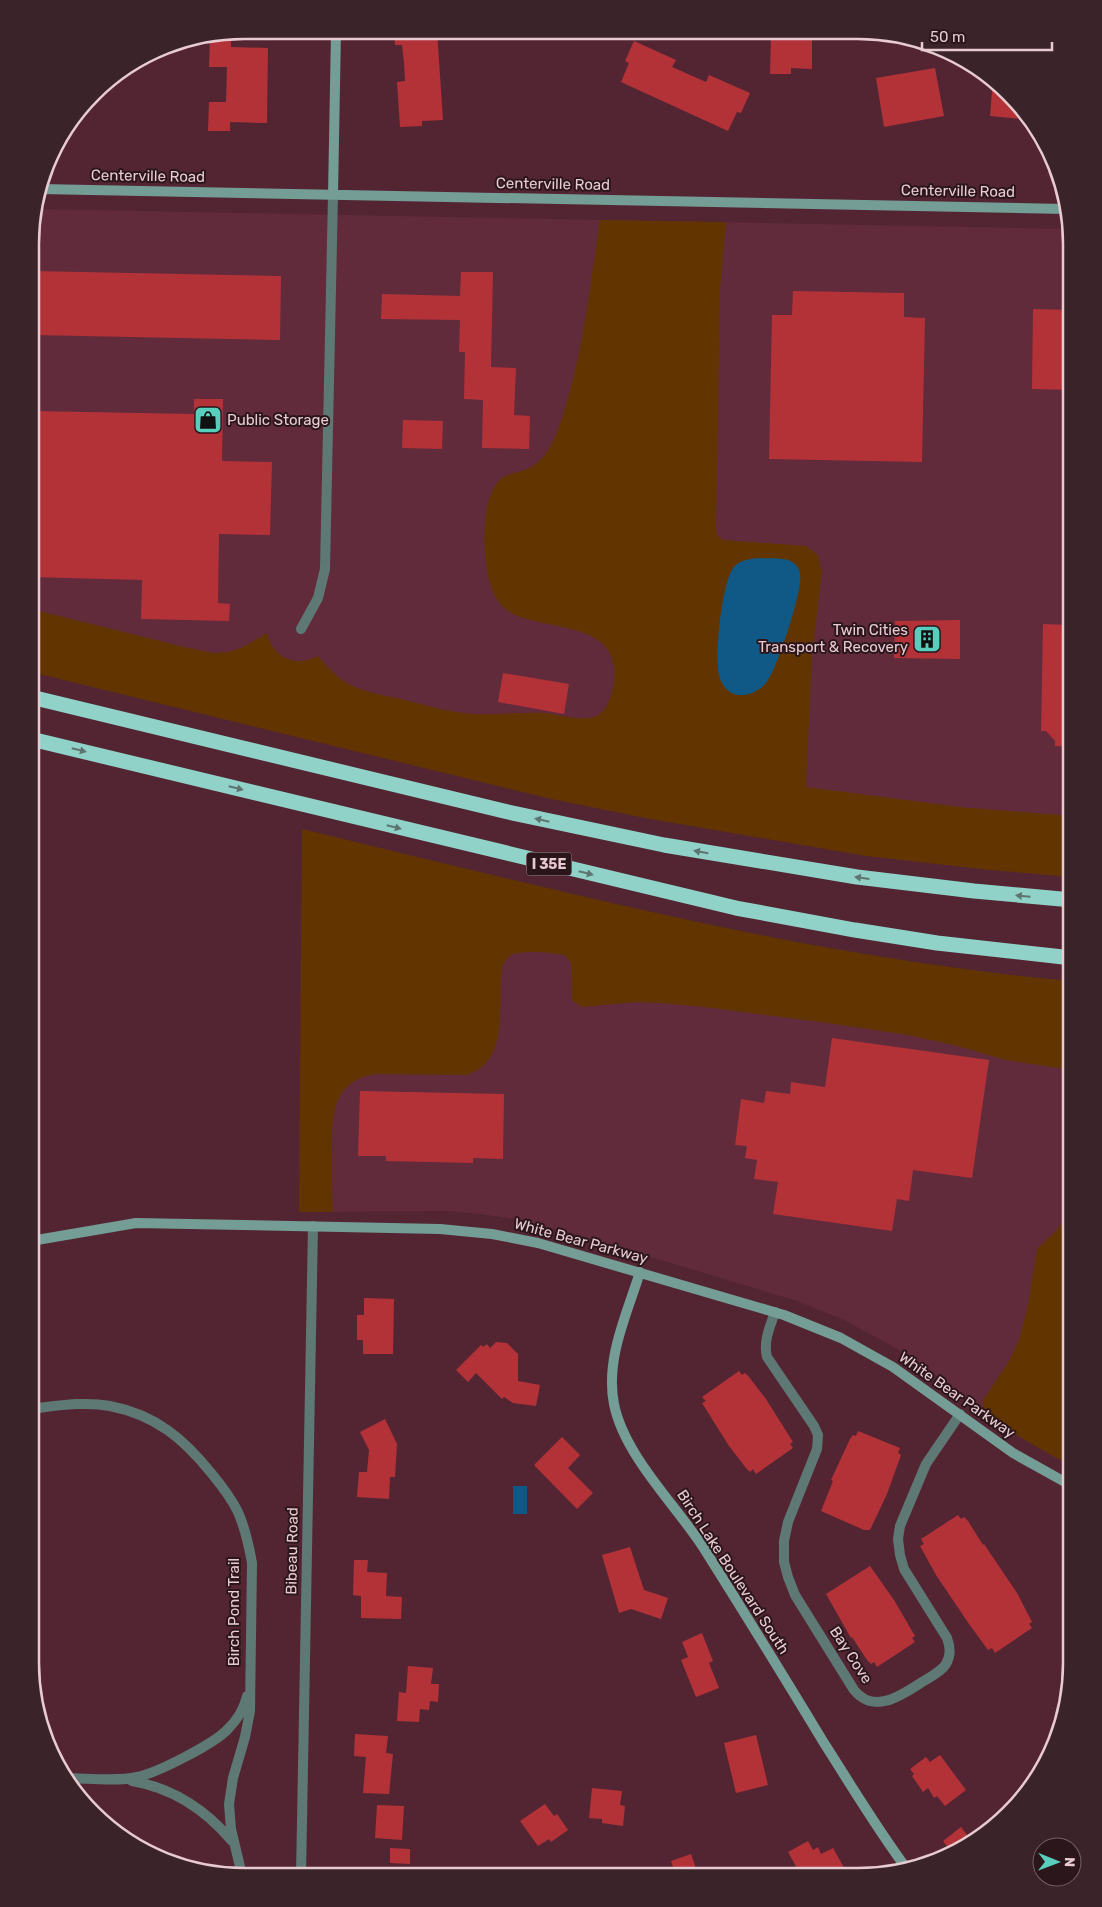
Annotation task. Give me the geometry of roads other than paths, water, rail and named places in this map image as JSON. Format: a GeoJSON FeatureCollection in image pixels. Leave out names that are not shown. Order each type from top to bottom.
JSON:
{"type":"FeatureCollection","features":[{"type":"Feature","properties":{"kind":"highway"},"geometry":{"type":"LineString","coordinates":[[39,699],[508,812],[656,844],[857,877],[1063,899]]}},
{"type":"Feature","properties":{"kind":"highway","name":"I 35E"},"geometry":{"type":"LineString","coordinates":[[39,741],[736,908],[920,940],[1063,957]]}},
{"type":"Feature","properties":{"kind":"street"},"geometry":{"type":"LineString","coordinates":[[301,629],[318,598],[325,569],[336,39]]}},
{"type":"Feature","properties":{"kind":"street","name":"Centerville Road"},"geometry":{"type":"LineString","coordinates":[[47,189],[1060,209]]}},
{"type":"Feature","properties":{"kind":"street","name":"White Bear Parkway"},"geometry":{"type":"LineString","coordinates":[[39,1239],[136,1223],[440,1230],[492,1234],[538,1243],[775,1312],[820,1329],[875,1356],[916,1382],[1013,1453],[1063,1481]]}},
{"type":"Feature","properties":{"kind":"street","name":"Bibeau Road"},"geometry":{"type":"LineString","coordinates":[[301,1868],[312,1226]]}},
{"type":"Feature","properties":{"kind":"street","name":"Birch Lake Boulevard South"},"geometry":{"type":"LineString","coordinates":[[640,1272],[616,1348],[612,1372],[614,1404],[622,1430],[645,1467],[702,1546],[878,1828],[903,1863]]}},
{"type":"Feature","properties":{"kind":"street","name":"Bay Cove"},"geometry":{"type":"LineString","coordinates":[[775,1312],[766,1338],[765,1348],[767,1357],[814,1426],[818,1438],[818,1446],[784,1534],[784,1555],[788,1577],[795,1595],[854,1690],[861,1698],[883,1702],[897,1698],[940,1670],[949,1657],[947,1638],[902,1565],[898,1539],[900,1526],[926,1464],[960,1414]]}},
{"type":"Feature","properties":{"kind":"street","name":"Birch Pond Trail"},"geometry":{"type":"LineString","coordinates":[[39,1408],[85,1404],[109,1406],[136,1413],[161,1425],[194,1452],[226,1491],[241,1521],[248,1540],[252,1563],[250,1711],[245,1737],[233,1778],[229,1804],[233,1842],[240,1868]]}},
{"type":"Feature","properties":{"kind":"street"},"geometry":{"type":"LineString","coordinates":[[74,1778],[121,1779],[137,1777],[155,1772],[207,1744],[227,1731],[239,1716],[245,1702],[249,1683]]}},
{"type":"Feature","properties":{"kind":"street","name":"Birch Pond Trail"},"geometry":{"type":"LineString","coordinates":[[121,1779],[147,1784],[174,1793],[199,1808],[233,1842]]}},
{"type":"Feature","properties":{"kind":"water"},"geometry":{"type":"Polygon","coordinates":[[[758,558],[792,561],[799,570],[799,591],[777,661],[766,683],[750,694],[738,695],[727,690],[719,675],[718,636],[720,619],[726,587],[734,567],[742,561],[758,558]]]}},
{"type":"Feature","properties":{"kind":"water"},"geometry":{"type":"Polygon","coordinates":[[[513,1486],[527,1486],[527,1514],[513,1514],[513,1486]]]}},
{"type":"Feature","properties":{"kind":"place","name":"Public Storage"},"geometry":{"type":"Point","coordinates":[208,420]}},
{"type":"Feature","properties":{"kind":"place","name":"Twin Cities Transport & Recovery"},"geometry":{"type":"Point","coordinates":[927,639]}}]}
